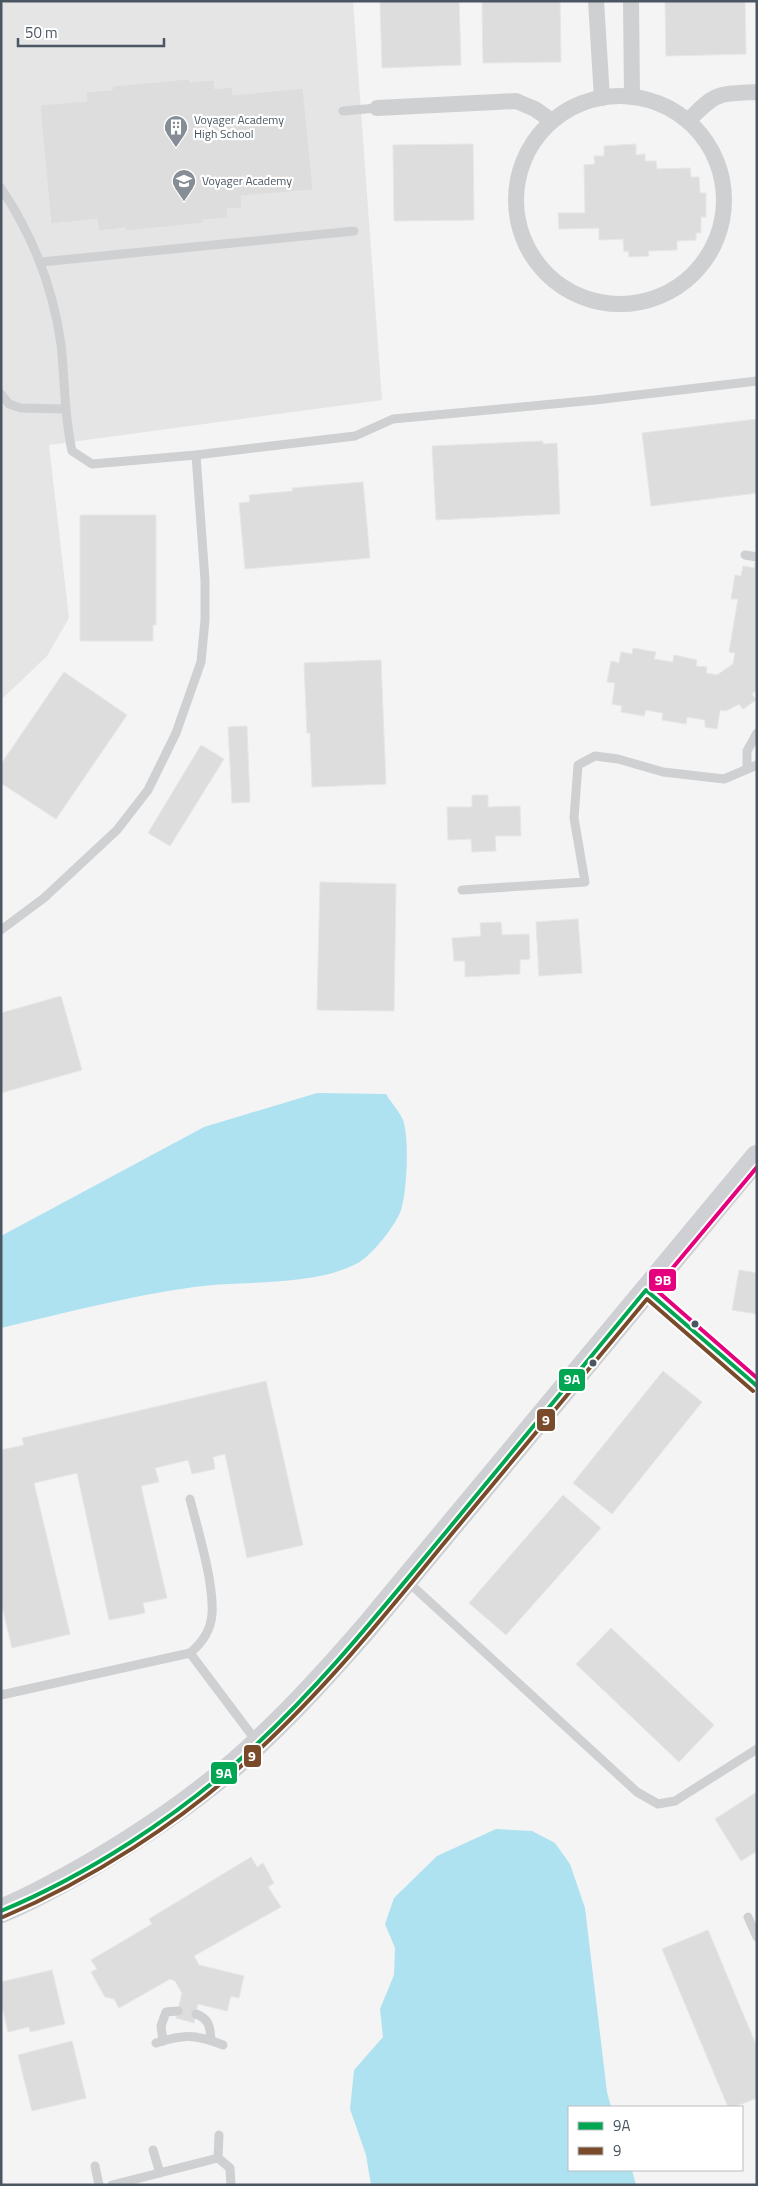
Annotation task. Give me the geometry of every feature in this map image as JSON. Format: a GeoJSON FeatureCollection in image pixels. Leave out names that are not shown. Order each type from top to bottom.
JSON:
{"type":"FeatureCollection","features":[{"type":"Feature","properties":{"kind":"street"},"geometry":{"type":"LineString","coordinates":[[596,1],[602,98]]}},
{"type":"Feature","properties":{"kind":"street"},"geometry":{"type":"LineString","coordinates":[[631,1],[632,97]]}},
{"type":"Feature","properties":{"kind":"street"},"geometry":{"type":"LineString","coordinates":[[688,121],[708,100],[724,94],[757,92]]}},
{"type":"Feature","properties":{"kind":"street"},"geometry":{"type":"LineString","coordinates":[[632,97],[652,102],[671,110],[688,121],[705,139],[717,160],[725,207],[721,231],[711,253],[696,272],[678,288],[656,299],[633,304],[608,304],[585,299],[557,283],[544,272],[530,253],[520,231],[516,207],[519,176],[524,160],[536,139],[552,121],[567,110],[602,98],[632,97]]}},
{"type":"Feature","properties":{"kind":"street"},"geometry":{"type":"LineString","coordinates":[[377,108],[516,102],[536,109],[552,121]]}},
{"type":"Feature","properties":{"kind":"street"},"geometry":{"type":"LineString","coordinates":[[1,1911],[72,1876],[163,1820],[258,1743],[328,1672],[407,1580],[757,1157]]}},
{"type":"Feature","properties":{"kind":"street"},"geometry":{"type":"LineString","coordinates":[[646,1290],[757,1386]]}},
{"type":"Feature","properties":{"kind":"lane"},"geometry":{"type":"LineString","coordinates":[[343,111],[377,108]]}},
{"type":"Feature","properties":{"kind":"lane"},"geometry":{"type":"LineString","coordinates":[[1,188],[16,210],[41,262],[55,310],[61,346],[66,426],[72,451],[92,464],[196,455],[354,436],[393,419],[595,400],[757,381]]}},
{"type":"Feature","properties":{"kind":"lane"},"geometry":{"type":"LineString","coordinates":[[41,262],[354,230]]}},
{"type":"Feature","properties":{"kind":"lane"},"geometry":{"type":"LineString","coordinates":[[1,394],[9,404],[21,408],[65,409]]}},
{"type":"Feature","properties":{"kind":"lane"},"geometry":{"type":"LineString","coordinates":[[1,930],[44,898],[117,830],[148,790],[176,734],[201,662],[205,620],[205,580],[196,455]]}},
{"type":"Feature","properties":{"kind":"lane"},"geometry":{"type":"LineString","coordinates":[[745,555],[757,557]]}},
{"type":"Feature","properties":{"kind":"lane"},"geometry":{"type":"LineString","coordinates":[[747,770],[748,751],[757,733]]}},
{"type":"Feature","properties":{"kind":"lane"},"geometry":{"type":"LineString","coordinates":[[462,890],[585,882],[574,818],[577,774],[578,765],[595,756],[618,759],[663,772],[724,779],[757,765]]}},
{"type":"Feature","properties":{"kind":"lane"},"geometry":{"type":"LineString","coordinates":[[1,1695],[190,1653],[200,1645],[208,1630],[212,1614],[211,1592],[190,1499]]}},
{"type":"Feature","properties":{"kind":"lane"},"geometry":{"type":"LineString","coordinates":[[407,1580],[637,1792],[658,1804],[674,1801],[757,1749]]}},
{"type":"Feature","properties":{"kind":"lane"},"geometry":{"type":"LineString","coordinates":[[190,1653],[258,1743]]}},
{"type":"Feature","properties":{"kind":"lane"},"geometry":{"type":"LineString","coordinates":[[748,1917],[757,1937]]}},
{"type":"Feature","properties":{"kind":"lane"},"geometry":{"type":"LineString","coordinates":[[178,2010],[166,2012],[161,2026],[159,2042],[171,2038],[199,2036],[223,2044]]}},
{"type":"Feature","properties":{"kind":"lane"},"geometry":{"type":"LineString","coordinates":[[196,2014],[204,2017],[210,2025],[211,2040]]}},
{"type":"Feature","properties":{"kind":"lane"},"geometry":{"type":"LineString","coordinates":[[218,2158],[219,2135]]}},
{"type":"Feature","properties":{"kind":"lane"},"geometry":{"type":"LineString","coordinates":[[153,2150],[160,2173]]}},
{"type":"Feature","properties":{"kind":"lane"},"geometry":{"type":"LineString","coordinates":[[112,2185],[218,2158]]}},
{"type":"Feature","properties":{"kind":"lane"},"geometry":{"type":"LineString","coordinates":[[218,2158],[230,2168],[231,2185]]}},
{"type":"Feature","properties":{"kind":"lane"},"geometry":{"type":"LineString","coordinates":[[95,2166],[99,2185]]}},
{"type":"Feature","properties":{"kind":"shaded area","name":"Voyager Academy"},"geometry":{"type":"Polygon","coordinates":[[[11,1],[353,1],[382,400],[49,445],[69,618],[47,656],[1,700],[1,4],[11,1]]]}},
{"type":"Feature","properties":{"kind":"water"},"geometry":{"type":"Polygon","coordinates":[[[317,1093],[386,1094],[404,1123],[407,1167],[401,1210],[389,1231],[364,1259],[340,1271],[320,1276],[194,1287],[97,1305],[1,1328],[1,1236],[204,1127],[317,1093]]]}},
{"type":"Feature","properties":{"kind":"water"},"geometry":{"type":"Polygon","coordinates":[[[496,1829],[532,1831],[555,1843],[570,1864],[585,1908],[607,2092],[611,2106],[568,2106],[568,2171],[632,2171],[636,2185],[371,2185],[366,2155],[350,2109],[354,2070],[383,2037],[380,2009],[394,1975],[395,1948],[385,1924],[394,1898],[437,1856],[496,1829]]]}},
{"type":"Feature","properties":{"kind":"building"},"geometry":{"type":"Polygon","coordinates":[[[380,1],[459,1],[461,65],[382,68],[380,1]]]}},
{"type":"Feature","properties":{"kind":"building"},"geometry":{"type":"Polygon","coordinates":[[[482,1],[560,1],[561,62],[483,63],[482,1]]]}},
{"type":"Feature","properties":{"kind":"building"},"geometry":{"type":"Polygon","coordinates":[[[665,1],[745,1],[746,54],[666,56],[665,1]]]}},
{"type":"Feature","properties":{"kind":"building","name":"Voyager Academy High School"},"geometry":{"type":"Polygon","coordinates":[[[189,79],[190,82],[214,80],[215,89],[232,87],[233,95],[303,88],[313,190],[241,196],[242,208],[227,209],[228,218],[203,220],[203,223],[126,231],[125,228],[99,231],[97,219],[51,224],[40,105],[87,101],[86,92],[112,90],[113,86],[189,79]]]}},
{"type":"Feature","properties":{"kind":"building"},"geometry":{"type":"Polygon","coordinates":[[[473,144],[474,220],[394,221],[393,145],[473,144]]]}},
{"type":"Feature","properties":{"kind":"building"},"geometry":{"type":"Polygon","coordinates":[[[636,144],[636,155],[645,154],[645,161],[656,161],[657,169],[690,168],[691,177],[699,177],[700,193],[706,193],[706,217],[701,217],[701,233],[696,233],[696,240],[677,241],[677,250],[648,251],[649,256],[629,257],[628,251],[624,252],[623,239],[599,240],[599,228],[559,229],[558,213],[585,213],[584,165],[595,164],[594,156],[604,156],[604,146],[636,144]]]}},
{"type":"Feature","properties":{"kind":"building"},"geometry":{"type":"Polygon","coordinates":[[[757,419],[757,493],[651,506],[642,433],[757,419]]]}},
{"type":"Feature","properties":{"kind":"building"},"geometry":{"type":"Polygon","coordinates":[[[543,441],[543,444],[557,443],[560,514],[436,520],[432,446],[543,441]]]}},
{"type":"Feature","properties":{"kind":"building"},"geometry":{"type":"Polygon","coordinates":[[[363,482],[370,558],[245,569],[239,503],[250,502],[249,495],[293,491],[292,488],[363,482]]]}},
{"type":"Feature","properties":{"kind":"building"},"geometry":{"type":"Polygon","coordinates":[[[80,515],[156,515],[156,625],[153,625],[153,641],[80,641],[80,515]]]}},
{"type":"Feature","properties":{"kind":"building"},"geometry":{"type":"Polygon","coordinates":[[[756,560],[757,690],[752,694],[756,700],[743,709],[739,704],[726,711],[720,710],[717,729],[705,727],[705,720],[687,717],[686,724],[662,720],[663,713],[646,710],[644,716],[621,712],[622,706],[612,704],[615,683],[607,682],[611,661],[619,663],[621,652],[632,654],[633,648],[656,652],[654,659],[673,662],[674,655],[697,660],[696,666],[707,667],[706,673],[717,675],[733,664],[735,653],[729,652],[738,599],[731,599],[735,575],[741,576],[743,566],[754,568],[756,560]]]}},
{"type":"Feature","properties":{"kind":"building"},"geometry":{"type":"Polygon","coordinates":[[[381,660],[386,784],[312,787],[310,733],[307,733],[304,663],[381,660]]]}},
{"type":"Feature","properties":{"kind":"building"},"geometry":{"type":"Polygon","coordinates":[[[64,672],[127,715],[56,819],[1,783],[1,764],[64,672]]]}},
{"type":"Feature","properties":{"kind":"building"},"geometry":{"type":"Polygon","coordinates":[[[247,726],[250,802],[232,803],[228,727],[247,726]]]}},
{"type":"Feature","properties":{"kind":"building"},"geometry":{"type":"Polygon","coordinates":[[[201,745],[224,759],[170,846],[148,833],[201,745]]]}},
{"type":"Feature","properties":{"kind":"building"},"geometry":{"type":"Polygon","coordinates":[[[472,795],[488,795],[488,807],[520,806],[521,836],[495,836],[496,851],[472,852],[471,839],[448,840],[447,807],[472,807],[472,795]]]}},
{"type":"Feature","properties":{"kind":"building"},"geometry":{"type":"Polygon","coordinates":[[[320,882],[396,884],[394,1011],[317,1010],[320,882]]]}},
{"type":"Feature","properties":{"kind":"building"},"geometry":{"type":"Polygon","coordinates":[[[578,919],[582,973],[539,976],[536,922],[578,919]]]}},
{"type":"Feature","properties":{"kind":"building"},"geometry":{"type":"Polygon","coordinates":[[[501,922],[502,935],[529,934],[530,959],[520,960],[520,974],[465,977],[465,961],[454,961],[452,938],[481,936],[480,923],[501,922]]]}},
{"type":"Feature","properties":{"kind":"building"},"geometry":{"type":"Polygon","coordinates":[[[61,996],[82,1070],[1,1093],[1,1013],[61,996]]]}},
{"type":"Feature","properties":{"kind":"building"},"geometry":{"type":"Polygon","coordinates":[[[739,1270],[757,1273],[757,1314],[732,1310],[739,1270]]]}},
{"type":"Feature","properties":{"kind":"building"},"geometry":{"type":"Polygon","coordinates":[[[663,1371],[702,1402],[612,1514],[573,1483],[663,1371]]]}},
{"type":"Feature","properties":{"kind":"building"},"geometry":{"type":"Polygon","coordinates":[[[266,1381],[303,1545],[247,1558],[225,1454],[213,1457],[215,1469],[192,1474],[188,1460],[155,1468],[159,1482],[141,1486],[167,1598],[143,1603],[145,1613],[109,1620],[77,1473],[34,1483],[70,1634],[12,1648],[1,1602],[1,1450],[24,1445],[22,1438],[266,1381]]]}},
{"type":"Feature","properties":{"kind":"building"},"geometry":{"type":"Polygon","coordinates":[[[563,1495],[601,1528],[506,1635],[469,1603],[563,1495]]]}},
{"type":"Feature","properties":{"kind":"building"},"geometry":{"type":"Polygon","coordinates":[[[611,1628],[714,1725],[679,1762],[576,1664],[611,1628]]]}},
{"type":"Feature","properties":{"kind":"building"},"geometry":{"type":"Polygon","coordinates":[[[757,1792],[757,1851],[741,1861],[715,1819],[757,1792]]]}},
{"type":"Feature","properties":{"kind":"building"},"geometry":{"type":"Polygon","coordinates":[[[251,1857],[257,1867],[263,1863],[274,1883],[268,1887],[281,1907],[194,1956],[199,1965],[244,1976],[239,1998],[231,1996],[227,2011],[198,2004],[194,2023],[176,2018],[182,1993],[175,1981],[170,1979],[119,2008],[114,1999],[105,1997],[91,1972],[97,1969],[91,1960],[152,1924],[149,1919],[251,1857]]]}},
{"type":"Feature","properties":{"kind":"building"},"geometry":{"type":"Polygon","coordinates":[[[708,1930],[757,2047],[757,2098],[737,2106],[728,2106],[662,1949],[708,1930]]]}},
{"type":"Feature","properties":{"kind":"building"},"geometry":{"type":"Polygon","coordinates":[[[52,1970],[65,2024],[30,2032],[29,2027],[8,2032],[1,2002],[1,1982],[52,1970]]]}},
{"type":"Feature","properties":{"kind":"building"},"geometry":{"type":"Polygon","coordinates":[[[72,2041],[86,2098],[32,2111],[18,2055],[72,2041]]]}},
{"type":"Feature","properties":{"kind":"transit line","name":"9B"},"geometry":{"type":"LineString","coordinates":[[757,1167],[655,1289],[757,1378]]}},
{"type":"Feature","properties":{"kind":"transit line","name":"9A"},"geometry":{"type":"LineString","coordinates":[[1,1911],[34,1897],[130,1843],[218,1778],[273,1729],[325,1675],[374,1618],[646,1290],[757,1386]]}},
{"type":"Feature","properties":{"kind":"transit line","name":"9"},"geometry":{"type":"LineString","coordinates":[[3,1917],[69,1886],[134,1848],[195,1805],[250,1758],[304,1706],[379,1622],[647,1299],[753,1391]]}},
{"type":"Feature","properties":{"kind":"place","name":"Voyager Academy High School"},"geometry":{"type":"Point","coordinates":[176,148]}},
{"type":"Feature","properties":{"kind":"place","name":"Voyager Academy"},"geometry":{"type":"Point","coordinates":[184,202]}}]}
